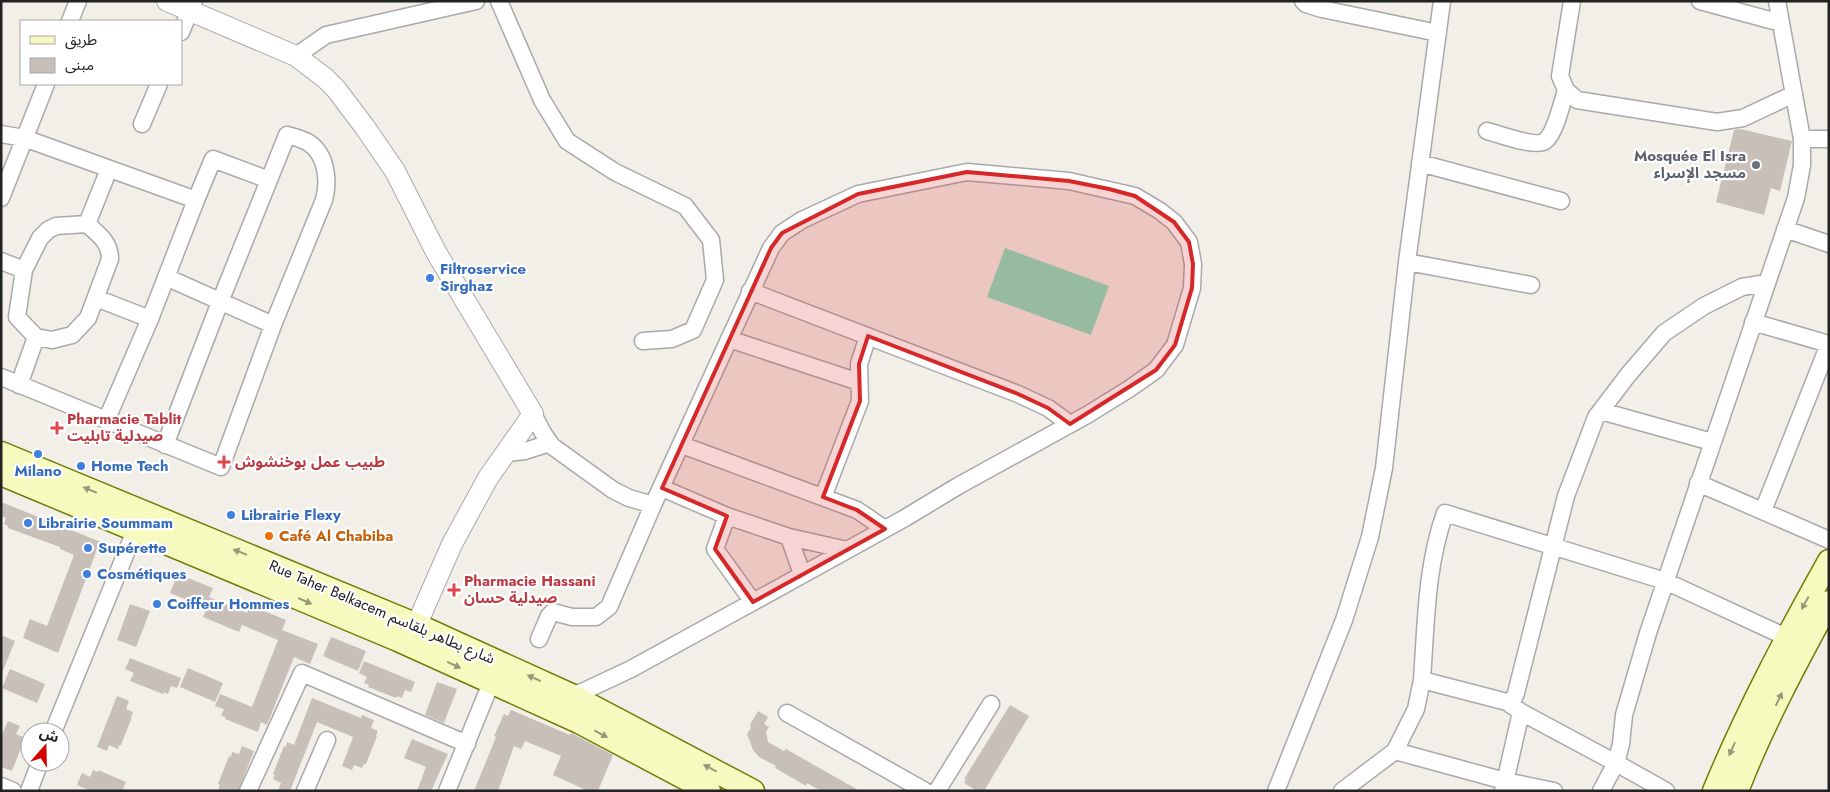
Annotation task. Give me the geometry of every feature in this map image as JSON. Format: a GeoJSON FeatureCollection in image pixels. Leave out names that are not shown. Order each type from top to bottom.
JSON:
{"type":"FeatureCollection","features":[{"type":"Feature","properties":{"kind":"main road","name":"Rue Taher Belkacem شارع بطاهر بلقاسم"},"geometry":{"type":"LineString","coordinates":[[1,453],[139,521]]}},
{"type":"Feature","properties":{"kind":"main road","name":"Rue Taher Belkacem شارع بطاهر بلقاسم"},"geometry":{"type":"LineString","coordinates":[[1,474],[139,521],[413,634],[571,695],[753,791]]}},
{"type":"Feature","properties":{"kind":"main road"},"geometry":{"type":"LineString","coordinates":[[1714,791],[1733,746],[1786,637],[1829,561]]}},
{"type":"Feature","properties":{"kind":"main road"},"geometry":{"type":"LineString","coordinates":[[1737,791],[1754,749],[1829,602]]}},
{"type":"Feature","properties":{"kind":"main road","name":"Rue Taher Belkacem شارع بطاهر بلقاسم"},"geometry":{"type":"LineString","coordinates":[[413,634],[491,683],[579,722],[709,791]]}},
{"type":"Feature","properties":{"kind":"street"},"geometry":{"type":"LineString","coordinates":[[70,20],[78,1]]}},
{"type":"Feature","properties":{"kind":"street"},"geometry":{"type":"LineString","coordinates":[[167,1],[192,7],[296,56],[326,78],[395,171],[436,252],[550,443],[613,490],[629,498],[653,505]]}},
{"type":"Feature","properties":{"kind":"street"},"geometry":{"type":"LineString","coordinates":[[296,56],[326,35],[476,1]]}},
{"type":"Feature","properties":{"kind":"street"},"geometry":{"type":"LineString","coordinates":[[499,1],[542,100],[567,141],[615,172],[685,206],[711,240],[715,280],[693,330],[672,339],[643,341]]}},
{"type":"Feature","properties":{"kind":"street"},"geometry":{"type":"LineString","coordinates":[[1303,1],[1306,4],[1322,9],[1438,33]]}},
{"type":"Feature","properties":{"kind":"street"},"geometry":{"type":"LineString","coordinates":[[1276,791],[1344,620],[1370,537],[1384,468],[1407,262],[1442,1]]}},
{"type":"Feature","properties":{"kind":"street"},"geometry":{"type":"LineString","coordinates":[[1572,1],[1560,76],[1566,90],[1577,100],[1717,122],[1743,118],[1794,94]]}},
{"type":"Feature","properties":{"kind":"street"},"geometry":{"type":"LineString","coordinates":[[1700,1],[1781,23]]}},
{"type":"Feature","properties":{"kind":"street"},"geometry":{"type":"LineString","coordinates":[[1601,791],[1616,763],[1624,716],[1648,633],[1796,198],[1802,165],[1802,139],[1777,1]]}},
{"type":"Feature","properties":{"kind":"street"},"geometry":{"type":"LineString","coordinates":[[182,30],[192,7]]}},
{"type":"Feature","properties":{"kind":"street"},"geometry":{"type":"LineString","coordinates":[[1,198],[46,85]]}},
{"type":"Feature","properties":{"kind":"street"},"geometry":{"type":"LineString","coordinates":[[142,124],[159,85]]}},
{"type":"Feature","properties":{"kind":"street"},"geometry":{"type":"LineString","coordinates":[[1487,131],[1535,144],[1545,142],[1551,134],[1566,90]]}},
{"type":"Feature","properties":{"kind":"street"},"geometry":{"type":"LineString","coordinates":[[1,134],[24,138],[196,200]]}},
{"type":"Feature","properties":{"kind":"street"},"geometry":{"type":"LineString","coordinates":[[1,377],[164,445],[221,467],[273,325],[324,200],[327,180],[323,164],[314,147],[308,142],[287,135],[164,445]]}},
{"type":"Feature","properties":{"kind":"street"},"geometry":{"type":"LineString","coordinates":[[1802,139],[1829,139]]}},
{"type":"Feature","properties":{"kind":"street"},"geometry":{"type":"LineString","coordinates":[[106,421],[150,320],[213,159],[270,180]]}},
{"type":"Feature","properties":{"kind":"street"},"geometry":{"type":"LineString","coordinates":[[1420,163],[1561,201]]}},
{"type":"Feature","properties":{"kind":"street"},"geometry":{"type":"LineString","coordinates":[[87,224],[108,169]]}},
{"type":"Feature","properties":{"kind":"street"},"geometry":{"type":"LineString","coordinates":[[539,640],[549,616],[553,612],[572,617],[596,617],[609,607],[653,505],[771,248],[782,233],[802,220],[858,194],[967,172],[1069,181],[1135,196],[1174,222],[1188,242],[1193,264],[1192,288],[1185,316],[1174,345],[1156,370],[1129,389],[1070,424],[958,486],[886,529],[631,668],[582,692],[571,695]]}},
{"type":"Feature","properties":{"kind":"street"},"geometry":{"type":"LineString","coordinates":[[87,224],[106,241],[110,249],[110,259],[88,318],[72,334],[52,340],[36,337],[17,317],[24,270],[40,238],[48,230],[56,226],[87,224]]}},
{"type":"Feature","properties":{"kind":"street"},"geometry":{"type":"LineString","coordinates":[[1785,229],[1829,244]]}},
{"type":"Feature","properties":{"kind":"street"},"geometry":{"type":"LineString","coordinates":[[1,261],[24,270]]}},
{"type":"Feature","properties":{"kind":"street"},"geometry":{"type":"LineString","coordinates":[[1407,262],[1531,285]]}},
{"type":"Feature","properties":{"kind":"street"},"geometry":{"type":"LineString","coordinates":[[166,277],[273,325]]}},
{"type":"Feature","properties":{"kind":"street"},"geometry":{"type":"LineString","coordinates":[[1504,786],[1516,708],[1516,693],[1552,546],[1566,496],[1596,417],[1628,375],[1664,333],[1704,306],[1742,287],[1767,283]]}},
{"type":"Feature","properties":{"kind":"street"},"geometry":{"type":"LineString","coordinates":[[750,291],[1018,394],[1048,408],[1070,424]]}},
{"type":"Feature","properties":{"kind":"street"},"geometry":{"type":"LineString","coordinates":[[96,298],[150,320]]}},
{"type":"Feature","properties":{"kind":"street"},"geometry":{"type":"LineString","coordinates":[[1754,322],[1829,344],[1763,511]]}},
{"type":"Feature","properties":{"kind":"street"},"geometry":{"type":"LineString","coordinates":[[823,497],[860,401],[859,364],[868,336]]}},
{"type":"Feature","properties":{"kind":"street"},"geometry":{"type":"LineString","coordinates":[[19,385],[36,337]]}},
{"type":"Feature","properties":{"kind":"street"},"geometry":{"type":"LineString","coordinates":[[729,339],[859,382]]}},
{"type":"Feature","properties":{"kind":"street"},"geometry":{"type":"LineString","coordinates":[[1601,411],[1712,442]]}},
{"type":"Feature","properties":{"kind":"street"},"geometry":{"type":"LineString","coordinates":[[413,634],[452,544],[488,478],[533,414]]}},
{"type":"Feature","properties":{"kind":"street"},"geometry":{"type":"LineString","coordinates":[[507,453],[525,451],[550,443]]}},
{"type":"Feature","properties":{"kind":"street"},"geometry":{"type":"LineString","coordinates":[[682,445],[857,510],[886,529]]}},
{"type":"Feature","properties":{"kind":"street"},"geometry":{"type":"LineString","coordinates":[[1698,483],[1829,540]]}},
{"type":"Feature","properties":{"kind":"street"},"geometry":{"type":"LineString","coordinates":[[662,488],[727,516],[789,537],[847,550]]}},
{"type":"Feature","properties":{"kind":"street"},"geometry":{"type":"LineString","coordinates":[[1342,791],[1395,751],[1416,709],[1422,680],[1430,573],[1437,535],[1445,513],[1665,581],[1786,637]]}},
{"type":"Feature","properties":{"kind":"street"},"geometry":{"type":"LineString","coordinates":[[727,516],[715,549],[753,602]]}},
{"type":"Feature","properties":{"kind":"street"},"geometry":{"type":"LineString","coordinates":[[57,722],[139,521]]}},
{"type":"Feature","properties":{"kind":"street"},"geometry":{"type":"LineString","coordinates":[[789,537],[802,574]]}},
{"type":"Feature","properties":{"kind":"street"},"geometry":{"type":"LineString","coordinates":[[248,791],[302,673],[467,744]]}},
{"type":"Feature","properties":{"kind":"street"},"geometry":{"type":"LineString","coordinates":[[1422,680],[1516,708],[1666,791]]}},
{"type":"Feature","properties":{"kind":"street"},"geometry":{"type":"LineString","coordinates":[[448,791],[491,683]]}},
{"type":"Feature","properties":{"kind":"street"},"geometry":{"type":"LineString","coordinates":[[937,791],[992,704]]}},
{"type":"Feature","properties":{"kind":"street"},"geometry":{"type":"LineString","coordinates":[[788,713],[925,791]]}},
{"type":"Feature","properties":{"kind":"street"},"geometry":{"type":"LineString","coordinates":[[306,791],[327,740]]}},
{"type":"Feature","properties":{"kind":"street"},"geometry":{"type":"LineString","coordinates":[[1395,751],[1504,786],[1554,791]]}},
{"type":"Feature","properties":{"kind":"street"},"geometry":{"type":"LineString","coordinates":[[34,789],[38,772]]}},
{"type":"Feature","properties":{"kind":"street"},"geometry":{"type":"LineString","coordinates":[[1,786],[13,791]]}},
{"type":"Feature","properties":{"kind":"highlighted area"},"geometry":{"type":"Polygon","coordinates":[[[967,172],[1069,181],[1109,189],[1135,196],[1174,222],[1189,242],[1193,264],[1192,288],[1175,345],[1156,370],[1070,424],[1048,408],[1018,394],[868,336],[859,364],[860,401],[823,497],[857,510],[885,529],[753,602],[715,549],[727,516],[662,488],[771,248],[782,233],[858,194],[967,172]]]}},
{"type":"Feature","properties":{"kind":"green space"},"geometry":{"type":"Polygon","coordinates":[[[1005,248],[1109,286],[1091,335],[987,297],[1005,248]]]}},
{"type":"Feature","properties":{"kind":"building","name":"Mosquée El Isra مسجد الإسراء"},"geometry":{"type":"Polygon","coordinates":[[[1740,129],[1792,141],[1780,191],[1771,188],[1764,215],[1716,202],[1734,130],[1740,129]]]}},
{"type":"Feature","properties":{"kind":"building"},"geometry":{"type":"Polygon","coordinates":[[[1,502],[106,544],[102,554],[96,552],[58,653],[23,638],[30,619],[47,626],[74,555],[60,549],[60,547],[8,528],[4,524],[6,518],[1,516],[1,502]]]}},
{"type":"Feature","properties":{"kind":"building"},"geometry":{"type":"Polygon","coordinates":[[[178,574],[213,588],[209,597],[247,613],[250,605],[286,620],[282,630],[318,644],[310,664],[294,657],[267,725],[261,722],[258,732],[225,719],[226,717],[221,716],[224,709],[215,706],[220,694],[252,707],[278,640],[242,625],[239,632],[203,617],[207,608],[170,593],[178,574]]]}},
{"type":"Feature","properties":{"kind":"building"},"geometry":{"type":"Polygon","coordinates":[[[130,604],[150,611],[136,647],[117,640],[130,604]]]}},
{"type":"Feature","properties":{"kind":"building"},"geometry":{"type":"Polygon","coordinates":[[[1,635],[15,641],[2,673],[1,673],[1,635]]]}},
{"type":"Feature","properties":{"kind":"building"},"geometry":{"type":"Polygon","coordinates":[[[331,637],[366,651],[358,671],[323,656],[331,637]]]}},
{"type":"Feature","properties":{"kind":"building"},"geometry":{"type":"Polygon","coordinates":[[[130,658],[181,678],[177,688],[171,686],[168,694],[164,692],[163,694],[130,681],[134,673],[125,669],[130,658]]]}},
{"type":"Feature","properties":{"kind":"building"},"geometry":{"type":"Polygon","coordinates":[[[364,661],[415,682],[411,692],[405,690],[402,698],[397,696],[396,698],[368,687],[369,685],[364,683],[367,677],[359,673],[364,661]]]}},
{"type":"Feature","properties":{"kind":"building"},"geometry":{"type":"Polygon","coordinates":[[[188,668],[223,683],[215,702],[180,687],[188,668]]]}},
{"type":"Feature","properties":{"kind":"building"},"geometry":{"type":"Polygon","coordinates":[[[10,669],[45,684],[37,703],[2,688],[10,669]]]}},
{"type":"Feature","properties":{"kind":"building"},"geometry":{"type":"Polygon","coordinates":[[[437,682],[457,689],[444,723],[425,715],[437,682]]]}},
{"type":"Feature","properties":{"kind":"building"},"geometry":{"type":"Polygon","coordinates":[[[117,696],[129,701],[126,709],[133,712],[121,745],[119,745],[118,749],[109,745],[107,751],[97,747],[117,696]]]}},
{"type":"Feature","properties":{"kind":"building"},"geometry":{"type":"Polygon","coordinates":[[[312,698],[361,718],[362,715],[374,720],[371,728],[378,731],[377,736],[366,764],[362,768],[354,765],[352,770],[342,766],[353,737],[317,722],[290,791],[278,791],[281,783],[273,779],[275,775],[273,774],[284,746],[286,747],[287,742],[294,745],[312,698]]]}},
{"type":"Feature","properties":{"kind":"building"},"geometry":{"type":"Polygon","coordinates":[[[1010,705],[1029,716],[984,791],[977,791],[964,783],[966,779],[964,779],[1010,705]]]}},
{"type":"Feature","properties":{"kind":"building"},"geometry":{"type":"Polygon","coordinates":[[[511,710],[570,735],[571,733],[613,755],[598,791],[588,791],[553,775],[561,756],[525,741],[521,749],[514,746],[498,791],[474,791],[504,714],[508,716],[511,710]]]}},
{"type":"Feature","properties":{"kind":"building"},"geometry":{"type":"Polygon","coordinates":[[[758,711],[768,717],[764,724],[769,727],[766,732],[768,742],[784,751],[786,749],[860,791],[821,791],[807,783],[806,786],[759,757],[753,750],[747,734],[758,711]]]}},
{"type":"Feature","properties":{"kind":"building"},"geometry":{"type":"Polygon","coordinates":[[[8,721],[20,726],[16,734],[20,736],[20,751],[12,771],[1,767],[1,737],[8,721]]]}},
{"type":"Feature","properties":{"kind":"building"},"geometry":{"type":"Polygon","coordinates":[[[412,739],[448,754],[431,791],[417,791],[426,767],[404,758],[412,739]]]}},
{"type":"Feature","properties":{"kind":"building"},"geometry":{"type":"Polygon","coordinates":[[[242,746],[254,751],[238,791],[218,791],[220,785],[218,784],[229,756],[231,757],[232,752],[239,754],[242,746]]]}},
{"type":"Feature","properties":{"kind":"building"},"geometry":{"type":"Polygon","coordinates":[[[93,770],[98,772],[98,770],[126,782],[122,791],[91,791],[77,785],[82,773],[90,777],[93,770]]]}},
{"type":"Feature","properties":{"kind":"place","name":"Mosquée El Isra مسجد الإسراء"},"geometry":{"type":"Point","coordinates":[1756,165]}},
{"type":"Feature","properties":{"kind":"place","name":"Filtroservice Sirghaz"},"geometry":{"type":"Point","coordinates":[430,278]}},
{"type":"Feature","properties":{"kind":"place","name":"Pharmacie Tablit صيدلية تابليت"},"geometry":{"type":"Point","coordinates":[57,428]}},
{"type":"Feature","properties":{"kind":"place","name":"Milano"},"geometry":{"type":"Point","coordinates":[38,454]}},
{"type":"Feature","properties":{"kind":"place","name":"طبيب عمل بوخنشوش"},"geometry":{"type":"Point","coordinates":[224,462]}},
{"type":"Feature","properties":{"kind":"place","name":"Home Tech"},"geometry":{"type":"Point","coordinates":[81,466]}},
{"type":"Feature","properties":{"kind":"place","name":"Librairie Flexy"},"geometry":{"type":"Point","coordinates":[231,515]}},
{"type":"Feature","properties":{"kind":"place","name":"Librairie Soummam"},"geometry":{"type":"Point","coordinates":[28,523]}},
{"type":"Feature","properties":{"kind":"place","name":"Café Al Chabiba"},"geometry":{"type":"Point","coordinates":[269,536]}},
{"type":"Feature","properties":{"kind":"place","name":"Supérette"},"geometry":{"type":"Point","coordinates":[88,548]}},
{"type":"Feature","properties":{"kind":"place","name":"Cosmétiques"},"geometry":{"type":"Point","coordinates":[87,574]}},
{"type":"Feature","properties":{"kind":"place","name":"Pharmacie Hassani صيدلية حسان"},"geometry":{"type":"Point","coordinates":[454,590]}},
{"type":"Feature","properties":{"kind":"place","name":"Coiffeur Hommes"},"geometry":{"type":"Point","coordinates":[157,604]}}]}
